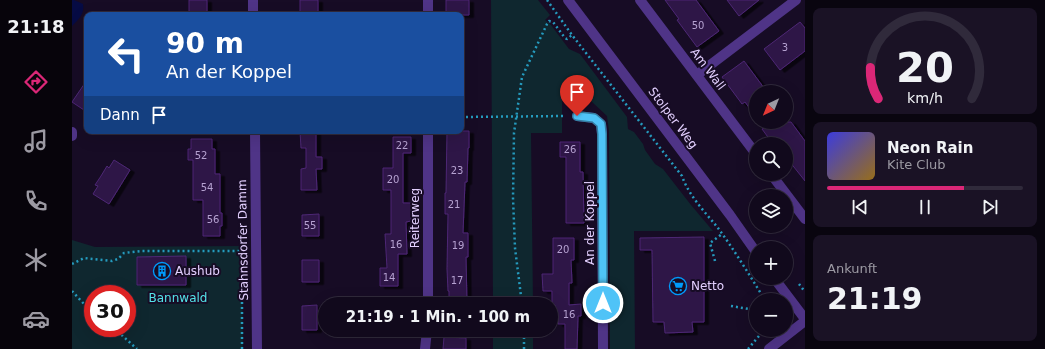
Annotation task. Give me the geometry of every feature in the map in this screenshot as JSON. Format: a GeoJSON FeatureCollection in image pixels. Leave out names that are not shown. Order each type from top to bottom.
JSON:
{"type":"FeatureCollection","features":[{"type":"Feature","properties":{"kind":"street"},"geometry":{"type":"LineString","coordinates":[[253,0],[254,12]]}},
{"type":"Feature","properties":{"kind":"street"},"geometry":{"type":"LineString","coordinates":[[428,0],[428,12]]}},
{"type":"Feature","properties":{"kind":"street","name":"Stolper Weg"},"geometry":{"type":"LineString","coordinates":[[568,0],[749,242]]}},
{"type":"Feature","properties":{"kind":"street","name":"Am Wall"},"geometry":{"type":"LineString","coordinates":[[640,0],[749,145]]}},
{"type":"Feature","properties":{"kind":"street"},"geometry":{"type":"LineString","coordinates":[[697,75],[796,0]]}},
{"type":"Feature","properties":{"kind":"street","name":"An der Koppel"},"geometry":{"type":"LineString","coordinates":[[577,116],[594,118],[601,124],[603,349]]}},
{"type":"Feature","properties":{"kind":"street","name":"Stahnsdorfer Damm"},"geometry":{"type":"LineString","coordinates":[[255,134],[257,349]]}},
{"type":"Feature","properties":{"kind":"street","name":"Reiterweg"},"geometry":{"type":"LineString","coordinates":[[428,134],[428,297]]}},
{"type":"Feature","properties":{"kind":"street"},"geometry":{"type":"LineString","coordinates":[[776,181],[805,219]]}},
{"type":"Feature","properties":{"kind":"street"},"geometry":{"type":"LineString","coordinates":[[769,349],[805,320],[779,285]]}},
{"type":"Feature","properties":{"kind":"street"},"geometry":{"type":"LineString","coordinates":[[425,349],[427,337]]}},
{"type":"Feature","properties":{"kind":"path"},"geometry":{"type":"LineString","coordinates":[[547,0],[572,35],[682,176],[685,185],[722,234],[761,293]]}},
{"type":"Feature","properties":{"kind":"path"},"geometry":{"type":"LineString","coordinates":[[521,297],[514,248],[513,198],[514,133],[522,77],[549,21],[553,22],[565,38],[567,39],[572,35]]}},
{"type":"Feature","properties":{"kind":"path"},"geometry":{"type":"LineString","coordinates":[[464,117],[577,116]]}},
{"type":"Feature","properties":{"kind":"path"},"geometry":{"type":"LineString","coordinates":[[714,261],[710,244],[722,234]]}},
{"type":"Feature","properties":{"kind":"path"},"geometry":{"type":"LineString","coordinates":[[242,349],[242,257],[256,250]]}},
{"type":"Feature","properties":{"kind":"path"},"geometry":{"type":"LineString","coordinates":[[72,264],[84,258],[112,262],[124,253],[142,251],[244,251]]}},
{"type":"Feature","properties":{"kind":"path"},"geometry":{"type":"LineString","coordinates":[[798,284],[805,292]]}},
{"type":"Feature","properties":{"kind":"path"},"geometry":{"type":"LineString","coordinates":[[72,291],[84,304]]}},
{"type":"Feature","properties":{"kind":"path"},"geometry":{"type":"LineString","coordinates":[[731,306],[749,309]]}},
{"type":"Feature","properties":{"kind":"path"},"geometry":{"type":"LineString","coordinates":[[124,337],[137,349]]}},
{"type":"Feature","properties":{"kind":"path"},"geometry":{"type":"LineString","coordinates":[[524,337],[524,349]]}},
{"type":"Feature","properties":{"kind":"path"},"geometry":{"type":"LineString","coordinates":[[748,349],[758,337]]}},
{"type":"Feature","properties":{"kind":"green space"},"geometry":{"type":"Polygon","coordinates":[[[491,0],[538,0],[550,15],[545,20],[551,25],[569,49],[580,54],[627,117],[628,129],[634,132],[655,164],[663,169],[713,231],[634,231],[635,349],[610,349],[609,131],[607,116],[591,101],[562,101],[562,133],[531,133],[533,297],[493,297],[491,0]]]}},
{"type":"Feature","properties":{"kind":"green space","name":"Bannwald"},"geometry":{"type":"Polygon","coordinates":[[[72,240],[95,247],[242,246],[243,349],[72,349],[72,240]]]}},
{"type":"Feature","properties":{"kind":"green space"},"geometry":{"type":"Polygon","coordinates":[[[493,337],[533,337],[533,349],[493,349],[493,337]]]}},
{"type":"Feature","properties":{"kind":"shaded area"},"geometry":{"type":"Polygon","coordinates":[[[72,0],[83,4],[83,11],[72,26],[72,0]]]}},
{"type":"Feature","properties":{"kind":"building"},"geometry":{"type":"Polygon","coordinates":[[[189,0],[207,0],[207,12],[189,12],[189,0]]]}},
{"type":"Feature","properties":{"kind":"building"},"geometry":{"type":"Polygon","coordinates":[[[300,0],[318,0],[318,12],[300,12],[300,0]]]}},
{"type":"Feature","properties":{"kind":"building"},"geometry":{"type":"Polygon","coordinates":[[[446,0],[469,0],[469,15],[464,15],[464,12],[446,12],[446,0]]]}},
{"type":"Feature","properties":{"kind":"building"},"geometry":{"type":"Polygon","coordinates":[[[665,0],[696,0],[719,31],[697,47],[677,20],[679,19],[665,0]]]}},
{"type":"Feature","properties":{"kind":"building"},"geometry":{"type":"Polygon","coordinates":[[[727,0],[759,0],[739,16],[727,0]]]}},
{"type":"Feature","properties":{"kind":"building"},"geometry":{"type":"Polygon","coordinates":[[[800,22],[805,28],[805,51],[780,70],[764,49],[800,22]]]}},
{"type":"Feature","properties":{"kind":"building"},"geometry":{"type":"Polygon","coordinates":[[[744,61],[762,85],[749,85],[749,107],[745,102],[742,104],[722,77],[744,61]]]}},
{"type":"Feature","properties":{"kind":"building"},"geometry":{"type":"Polygon","coordinates":[[[84,84],[84,110],[72,102],[84,84]]]}},
{"type":"Feature","properties":{"kind":"building"},"geometry":{"type":"Polygon","coordinates":[[[793,125],[805,141],[805,181],[793,166],[793,137],[768,137],[762,129],[793,129],[793,125]]]}},
{"type":"Feature","properties":{"kind":"building"},"geometry":{"type":"Polygon","coordinates":[[[464,131],[469,131],[463,233],[468,233],[468,257],[466,257],[467,297],[449,297],[447,269],[448,214],[445,214],[447,134],[464,134],[464,131]]]}},
{"type":"Feature","properties":{"kind":"building"},"geometry":{"type":"Polygon","coordinates":[[[300,134],[316,134],[316,157],[322,157],[322,169],[316,169],[317,190],[301,190],[301,169],[306,168],[306,148],[301,148],[300,134]]]}},
{"type":"Feature","properties":{"kind":"building"},"geometry":{"type":"Polygon","coordinates":[[[393,137],[411,137],[411,153],[403,153],[403,203],[411,203],[411,221],[406,222],[407,254],[398,254],[398,286],[380,286],[380,268],[387,268],[385,234],[391,234],[391,190],[383,190],[383,168],[393,168],[393,137]]]}},
{"type":"Feature","properties":{"kind":"building"},"geometry":{"type":"Polygon","coordinates":[[[191,139],[212,139],[212,149],[215,149],[215,174],[220,174],[220,213],[222,213],[222,226],[220,226],[220,236],[203,236],[203,200],[193,200],[193,160],[188,160],[188,149],[191,149],[191,139]]]}},
{"type":"Feature","properties":{"kind":"building"},"geometry":{"type":"Polygon","coordinates":[[[560,142],[580,142],[580,172],[583,172],[584,223],[566,223],[566,157],[560,157],[560,142]]]}},
{"type":"Feature","properties":{"kind":"building"},"geometry":{"type":"Polygon","coordinates":[[[114,160],[130,170],[109,204],[93,194],[98,186],[95,185],[107,166],[109,168],[114,160]]]}},
{"type":"Feature","properties":{"kind":"building"},"geometry":{"type":"Polygon","coordinates":[[[319,214],[319,236],[302,236],[302,215],[319,214]]]}},
{"type":"Feature","properties":{"kind":"building","name":"Netto"},"geometry":{"type":"Polygon","coordinates":[[[704,237],[704,322],[692,322],[693,332],[665,333],[664,322],[653,322],[652,250],[640,250],[640,238],[704,237]]]}},
{"type":"Feature","properties":{"kind":"building"},"geometry":{"type":"Polygon","coordinates":[[[553,238],[574,238],[574,260],[571,260],[572,283],[569,283],[569,305],[581,304],[581,316],[578,316],[577,349],[565,349],[565,324],[558,324],[558,297],[552,297],[552,291],[543,291],[542,274],[553,274],[553,238]]]}},
{"type":"Feature","properties":{"kind":"building","name":"Aushub"},"geometry":{"type":"Polygon","coordinates":[[[186,256],[186,285],[137,285],[137,257],[186,256]]]}},
{"type":"Feature","properties":{"kind":"building"},"geometry":{"type":"Polygon","coordinates":[[[302,260],[319,260],[319,282],[302,282],[302,260]]]}},
{"type":"Feature","properties":{"kind":"building"},"geometry":{"type":"Polygon","coordinates":[[[317,305],[317,330],[302,330],[302,306],[317,305]]]}},
{"type":"Feature","properties":{"kind":"building"},"geometry":{"type":"Polygon","coordinates":[[[444,337],[466,338],[466,349],[443,349],[444,337]]]}},
{"type":"Feature","properties":{"kind":"place","name":"Aushub"},"geometry":{"type":"Point","coordinates":[162,271]}},
{"type":"Feature","properties":{"kind":"place","name":"Netto"},"geometry":{"type":"Point","coordinates":[678,286]}},
{"type":"Feature","properties":{"kind":"route"},"geometry":{"type":"LineString","coordinates":[[577,116],[594,118],[601,124],[603,303]]}}]}
